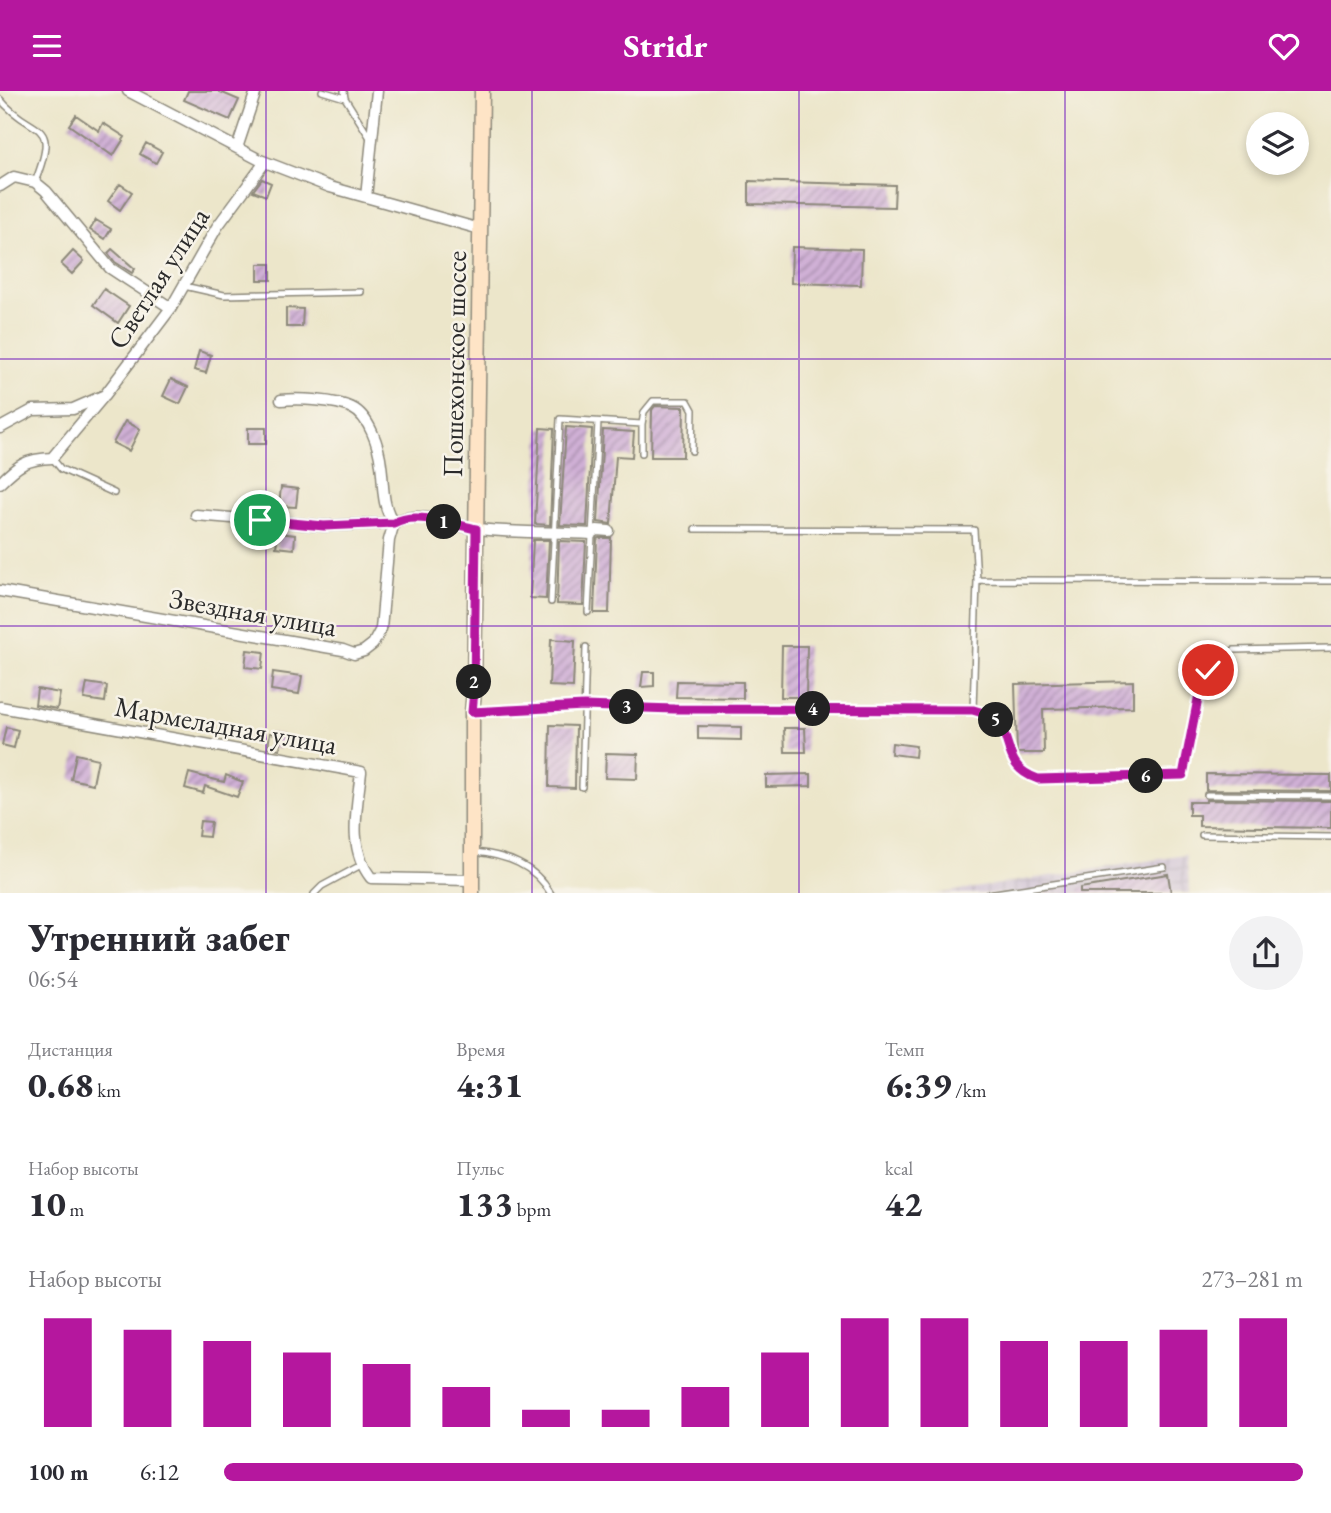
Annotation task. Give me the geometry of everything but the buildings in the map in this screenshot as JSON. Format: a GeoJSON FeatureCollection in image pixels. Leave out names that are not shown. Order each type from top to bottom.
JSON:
{"type":"FeatureCollection","features":[{"type":"Feature","properties":{"kind":"street"},"geometry":{"type":"LineString","coordinates":[[128,91],[265,162],[330,187],[480,229]]}},
{"type":"Feature","properties":{"kind":"street"},"geometry":{"type":"LineString","coordinates":[[237,148],[256,91]]}},
{"type":"Feature","properties":{"kind":"street"},"geometry":{"type":"LineString","coordinates":[[366,197],[377,91]]}},
{"type":"Feature","properties":{"kind":"street","name":"Пошехонское шоссе"},"geometry":{"type":"LineString","coordinates":[[472,889],[472,712],[482,91]]}},
{"type":"Feature","properties":{"kind":"street","name":"Светлая улица"},"geometry":{"type":"LineString","coordinates":[[0,428],[33,410],[73,409],[105,395],[171,308],[217,227],[265,162]]}},
{"type":"Feature","properties":{"kind":"street"},"geometry":{"type":"LineString","coordinates":[[0,186],[14,177],[35,182],[46,191],[110,268],[171,308]]}},
{"type":"Feature","properties":{"kind":"street"},"geometry":{"type":"LineString","coordinates":[[0,483],[17,466],[35,459],[52,458],[105,395]]}},
{"type":"Feature","properties":{"kind":"street"},"geometry":{"type":"LineString","coordinates":[[281,400],[293,399],[351,407],[360,414],[369,426],[377,447],[387,515],[394,523]]}},
{"type":"Feature","properties":{"kind":"street"},"geometry":{"type":"LineString","coordinates":[[196,515],[324,526],[394,523],[401,518],[433,519],[476,529],[591,534],[597,530],[609,531]]}},
{"type":"Feature","properties":{"kind":"street","name":"Звездная улица"},"geometry":{"type":"LineString","coordinates":[[0,591],[343,650],[354,655],[373,644],[381,629],[389,540],[394,523]]}},
{"type":"Feature","properties":{"kind":"street","name":"Мармеладная улица"},"geometry":{"type":"LineString","coordinates":[[0,707],[361,772],[355,839],[361,865]]}},
{"type":"Feature","properties":{"kind":"street"},"geometry":{"type":"LineString","coordinates":[[361,865],[371,878],[472,889]]}},
{"type":"Feature","properties":{"kind":"lane"},"geometry":{"type":"LineString","coordinates":[[322,91],[344,95],[373,143]]}},
{"type":"Feature","properties":{"kind":"lane"},"geometry":{"type":"LineString","coordinates":[[0,99],[6,107],[39,130],[46,139],[46,151],[35,182]]}},
{"type":"Feature","properties":{"kind":"lane"},"geometry":{"type":"LineString","coordinates":[[184,286],[224,295],[361,292]]}},
{"type":"Feature","properties":{"kind":"lane"},"geometry":{"type":"LineString","coordinates":[[642,453],[644,412],[653,401],[688,401],[692,410],[692,451]]}},
{"type":"Feature","properties":{"kind":"lane"},"geometry":{"type":"LineString","coordinates":[[551,602],[560,419],[642,424]]}},
{"type":"Feature","properties":{"kind":"lane"},"geometry":{"type":"LineString","coordinates":[[588,613],[598,422]]}},
{"type":"Feature","properties":{"kind":"lane"},"geometry":{"type":"LineString","coordinates":[[52,458],[61,469],[114,493]]}},
{"type":"Feature","properties":{"kind":"lane"},"geometry":{"type":"LineString","coordinates":[[695,529],[974,530],[977,580],[973,710]]}},
{"type":"Feature","properties":{"kind":"lane"},"geometry":{"type":"LineString","coordinates":[[977,580],[1331,581]]}},
{"type":"Feature","properties":{"kind":"lane"},"geometry":{"type":"LineString","coordinates":[[582,787],[586,647]]}},
{"type":"Feature","properties":{"kind":"lane"},"geometry":{"type":"LineString","coordinates":[[472,712],[584,706],[973,710],[988,714],[1000,724],[1004,730],[1009,754],[1015,764],[1022,772],[1038,779],[1183,775],[1198,699],[1208,670],[1219,656],[1234,650],[1331,648]]}},
{"type":"Feature","properties":{"kind":"lane"},"geometry":{"type":"LineString","coordinates":[[1207,795],[1331,796]]}},
{"type":"Feature","properties":{"kind":"lane"},"geometry":{"type":"LineString","coordinates":[[1202,835],[1331,837]]}},
{"type":"Feature","properties":{"kind":"lane"},"geometry":{"type":"LineString","coordinates":[[471,852],[495,854],[521,864],[544,880],[550,893]]}},
{"type":"Feature","properties":{"kind":"lane"},"geometry":{"type":"LineString","coordinates":[[315,893],[322,886],[361,865]]}},
{"type":"Feature","properties":{"kind":"lane"},"geometry":{"type":"LineString","coordinates":[[995,893],[1164,867]]}},
{"type":"Feature","properties":{"kind":"shaded area"},"geometry":{"type":"Polygon","coordinates":[[[1186,855],[1190,893],[941,893],[1186,855]]]}},
{"type":"Feature","properties":{"kind":"route"},"geometry":{"type":"LineString","coordinates":[[260,520],[324,526],[394,523],[401,518],[433,519],[476,529],[472,712],[584,706],[973,710],[995,718],[1004,730],[1009,754],[1015,764],[1022,772],[1038,779],[1183,775],[1198,699],[1208,670]]}}]}
